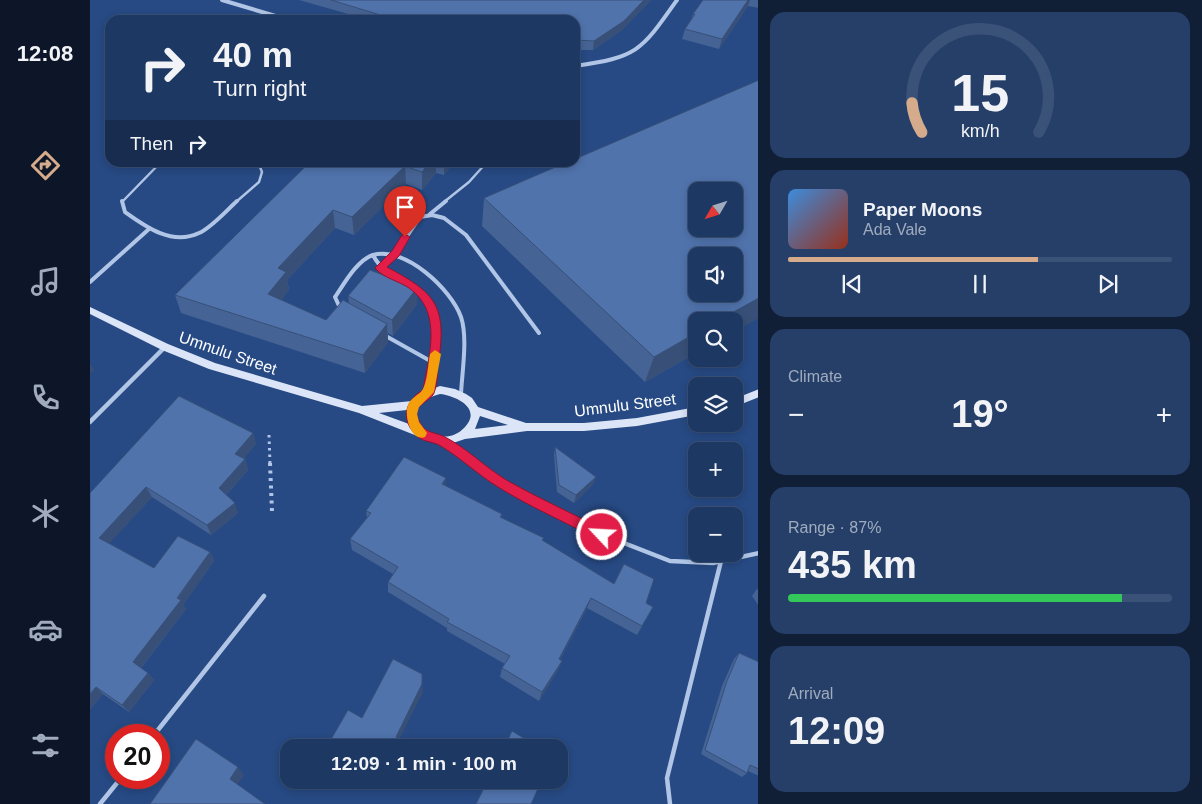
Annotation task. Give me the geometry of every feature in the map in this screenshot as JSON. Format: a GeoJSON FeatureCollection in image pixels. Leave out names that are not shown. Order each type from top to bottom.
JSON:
{"type":"FeatureCollection","features":[{"type":"Feature","properties":{"kind":"street"},"geometry":{"type":"LineString","coordinates":[[222,0],[272,15]]}},
{"type":"Feature","properties":{"kind":"street"},"geometry":{"type":"LineString","coordinates":[[580,65],[615,58],[636,51],[646,42],[677,0]]}},
{"type":"Feature","properties":{"kind":"street","name":"Umnulu Street"},"geometry":{"type":"LineString","coordinates":[[90,310],[165,347],[212,366],[361,410],[420,432]]}},
{"type":"Feature","properties":{"kind":"street"},"geometry":{"type":"LineString","coordinates":[[90,422],[165,347]]}},
{"type":"Feature","properties":{"kind":"street"},"geometry":{"type":"LineString","coordinates":[[451,390],[461,394],[469,401],[474,410],[474,419],[470,428],[463,435],[452,440],[441,440],[429,438],[420,432],[414,424],[411,414],[413,405],[428,392],[451,390]]}},
{"type":"Feature","properties":{"kind":"street"},"geometry":{"type":"LineString","coordinates":[[743,399],[758,393]]}},
{"type":"Feature","properties":{"kind":"street","name":"Umnulu Street"},"geometry":{"type":"LineString","coordinates":[[361,410],[413,405]]}},
{"type":"Feature","properties":{"kind":"street","name":"Umnulu Street"},"geometry":{"type":"LineString","coordinates":[[474,410],[527,427]]}},
{"type":"Feature","properties":{"kind":"street","name":"Umnulu Street"},"geometry":{"type":"LineString","coordinates":[[463,435],[527,427],[584,427],[637,422],[688,412]]}},
{"type":"Feature","properties":{"kind":"lane"},"geometry":{"type":"LineString","coordinates":[[156,167],[122,201],[124,212],[149,229],[165,235],[186,237],[200,233],[259,182],[263,174],[262,167]]}},
{"type":"Feature","properties":{"kind":"lane"},"geometry":{"type":"LineString","coordinates":[[380,268],[395,254],[420,217],[430,214],[469,182],[482,167]]}},
{"type":"Feature","properties":{"kind":"lane"},"geometry":{"type":"LineString","coordinates":[[430,214],[440,216],[464,232],[539,333]]}},
{"type":"Feature","properties":{"kind":"lane"},"geometry":{"type":"LineString","coordinates":[[90,282],[149,229]]}},
{"type":"Feature","properties":{"kind":"lane"},"geometry":{"type":"LineString","coordinates":[[344,313],[338,307],[335,297],[361,262],[373,255],[395,254],[434,278],[444,288],[461,317],[464,333],[461,394]]}},
{"type":"Feature","properties":{"kind":"lane"},"geometry":{"type":"LineString","coordinates":[[373,255],[380,268],[412,285],[431,305],[435,315],[437,337],[428,392]]}},
{"type":"Feature","properties":{"kind":"lane"},"geometry":{"type":"LineString","coordinates":[[377,331],[434,363]]}},
{"type":"Feature","properties":{"kind":"lane"},"geometry":{"type":"LineString","coordinates":[[441,440],[510,488],[588,529],[670,561],[688,562]]}},
{"type":"Feature","properties":{"kind":"lane"},"geometry":{"type":"LineString","coordinates":[[743,556],[758,552]]}},
{"type":"Feature","properties":{"kind":"lane"},"geometry":{"type":"LineString","coordinates":[[692,562],[717,562]]}},
{"type":"Feature","properties":{"kind":"lane"},"geometry":{"type":"LineString","coordinates":[[670,804],[667,778],[721,562]]}},
{"type":"Feature","properties":{"kind":"lane"},"geometry":{"type":"LineString","coordinates":[[163,724],[264,596]]}},
{"type":"Feature","properties":{"kind":"lane"},"geometry":{"type":"LineString","coordinates":[[100,804],[112,789]]}},
{"type":"Feature","properties":{"kind":"path"},"geometry":{"type":"LineString","coordinates":[[269,435],[272,512]]}},
{"type":"Feature","properties":{"kind":"building"},"geometry":{"type":"Polygon","coordinates":[[[331,0],[644,0],[624,21],[594,41],[580,40],[580,15],[380,15],[331,0]]]}},
{"type":"Feature","properties":{"kind":"building"},"geometry":{"type":"Polygon","coordinates":[[[703,0],[748,0],[722,39],[685,29],[703,0]]]}},
{"type":"Feature","properties":{"kind":"building"},"geometry":{"type":"Polygon","coordinates":[[[758,80],[758,299],[733,312],[688,312],[688,338],[654,357],[484,198],[555,167],[580,167],[580,157],[758,80]]]}},
{"type":"Feature","properties":{"kind":"building"},"geometry":{"type":"Polygon","coordinates":[[[305,167],[404,167],[352,217],[333,210],[278,268],[286,272],[268,294],[326,320],[343,300],[387,324],[363,355],[175,295],[305,167]]]}},
{"type":"Feature","properties":{"kind":"building"},"geometry":{"type":"Polygon","coordinates":[[[408,167],[426,167],[422,172],[408,167]]]}},
{"type":"Feature","properties":{"kind":"building"},"geometry":{"type":"Polygon","coordinates":[[[370,270],[417,288],[392,320],[348,296],[370,270]]]}},
{"type":"Feature","properties":{"kind":"building"},"geometry":{"type":"Polygon","coordinates":[[[179,396],[253,433],[235,454],[245,459],[219,488],[235,503],[207,525],[146,487],[99,538],[154,568],[178,536],[210,552],[177,598],[181,600],[133,662],[148,673],[122,705],[96,687],[90,694],[90,493],[179,396]]]}},
{"type":"Feature","properties":{"kind":"building"},"geometry":{"type":"Polygon","coordinates":[[[555,447],[596,477],[576,495],[559,485],[555,447]]]}},
{"type":"Feature","properties":{"kind":"building"},"geometry":{"type":"Polygon","coordinates":[[[404,457],[446,478],[442,484],[502,514],[500,517],[544,538],[542,540],[614,584],[624,564],[654,579],[646,603],[653,607],[642,626],[591,598],[559,659],[562,661],[542,692],[502,668],[510,656],[447,622],[449,619],[388,582],[398,567],[350,539],[371,513],[366,511],[404,457]]]}},
{"type":"Feature","properties":{"kind":"building"},"geometry":{"type":"Polygon","coordinates":[[[739,653],[758,662],[758,769],[750,765],[747,773],[705,750],[727,681],[739,653]]]}},
{"type":"Feature","properties":{"kind":"building"},"geometry":{"type":"Polygon","coordinates":[[[393,659],[422,674],[422,684],[396,737],[400,739],[331,739],[348,710],[362,718],[393,659]]]}},
{"type":"Feature","properties":{"kind":"building"},"geometry":{"type":"Polygon","coordinates":[[[512,731],[525,739],[508,739],[512,731]]]}},
{"type":"Feature","properties":{"kind":"building"},"geometry":{"type":"Polygon","coordinates":[[[196,739],[238,767],[230,779],[265,804],[150,804],[161,789],[170,789],[170,776],[196,739]]]}},
{"type":"Feature","properties":{"kind":"building"},"geometry":{"type":"Polygon","coordinates":[[[484,789],[538,789],[531,804],[476,804],[484,789]]]}},
{"type":"Feature","properties":{"kind":"slow traffic"},"geometry":{"type":"LineString","coordinates":[[421,433],[414,424],[411,414],[413,405],[428,392],[435,354]]}},
{"type":"Feature","properties":{"kind":"route"},"geometry":{"type":"LineString","coordinates":[[405,237],[395,254],[380,268],[412,285],[426,298],[435,315],[437,337],[428,392],[413,405],[411,414],[414,424],[420,432],[429,438],[441,440],[503,484],[602,535]]}}]}
